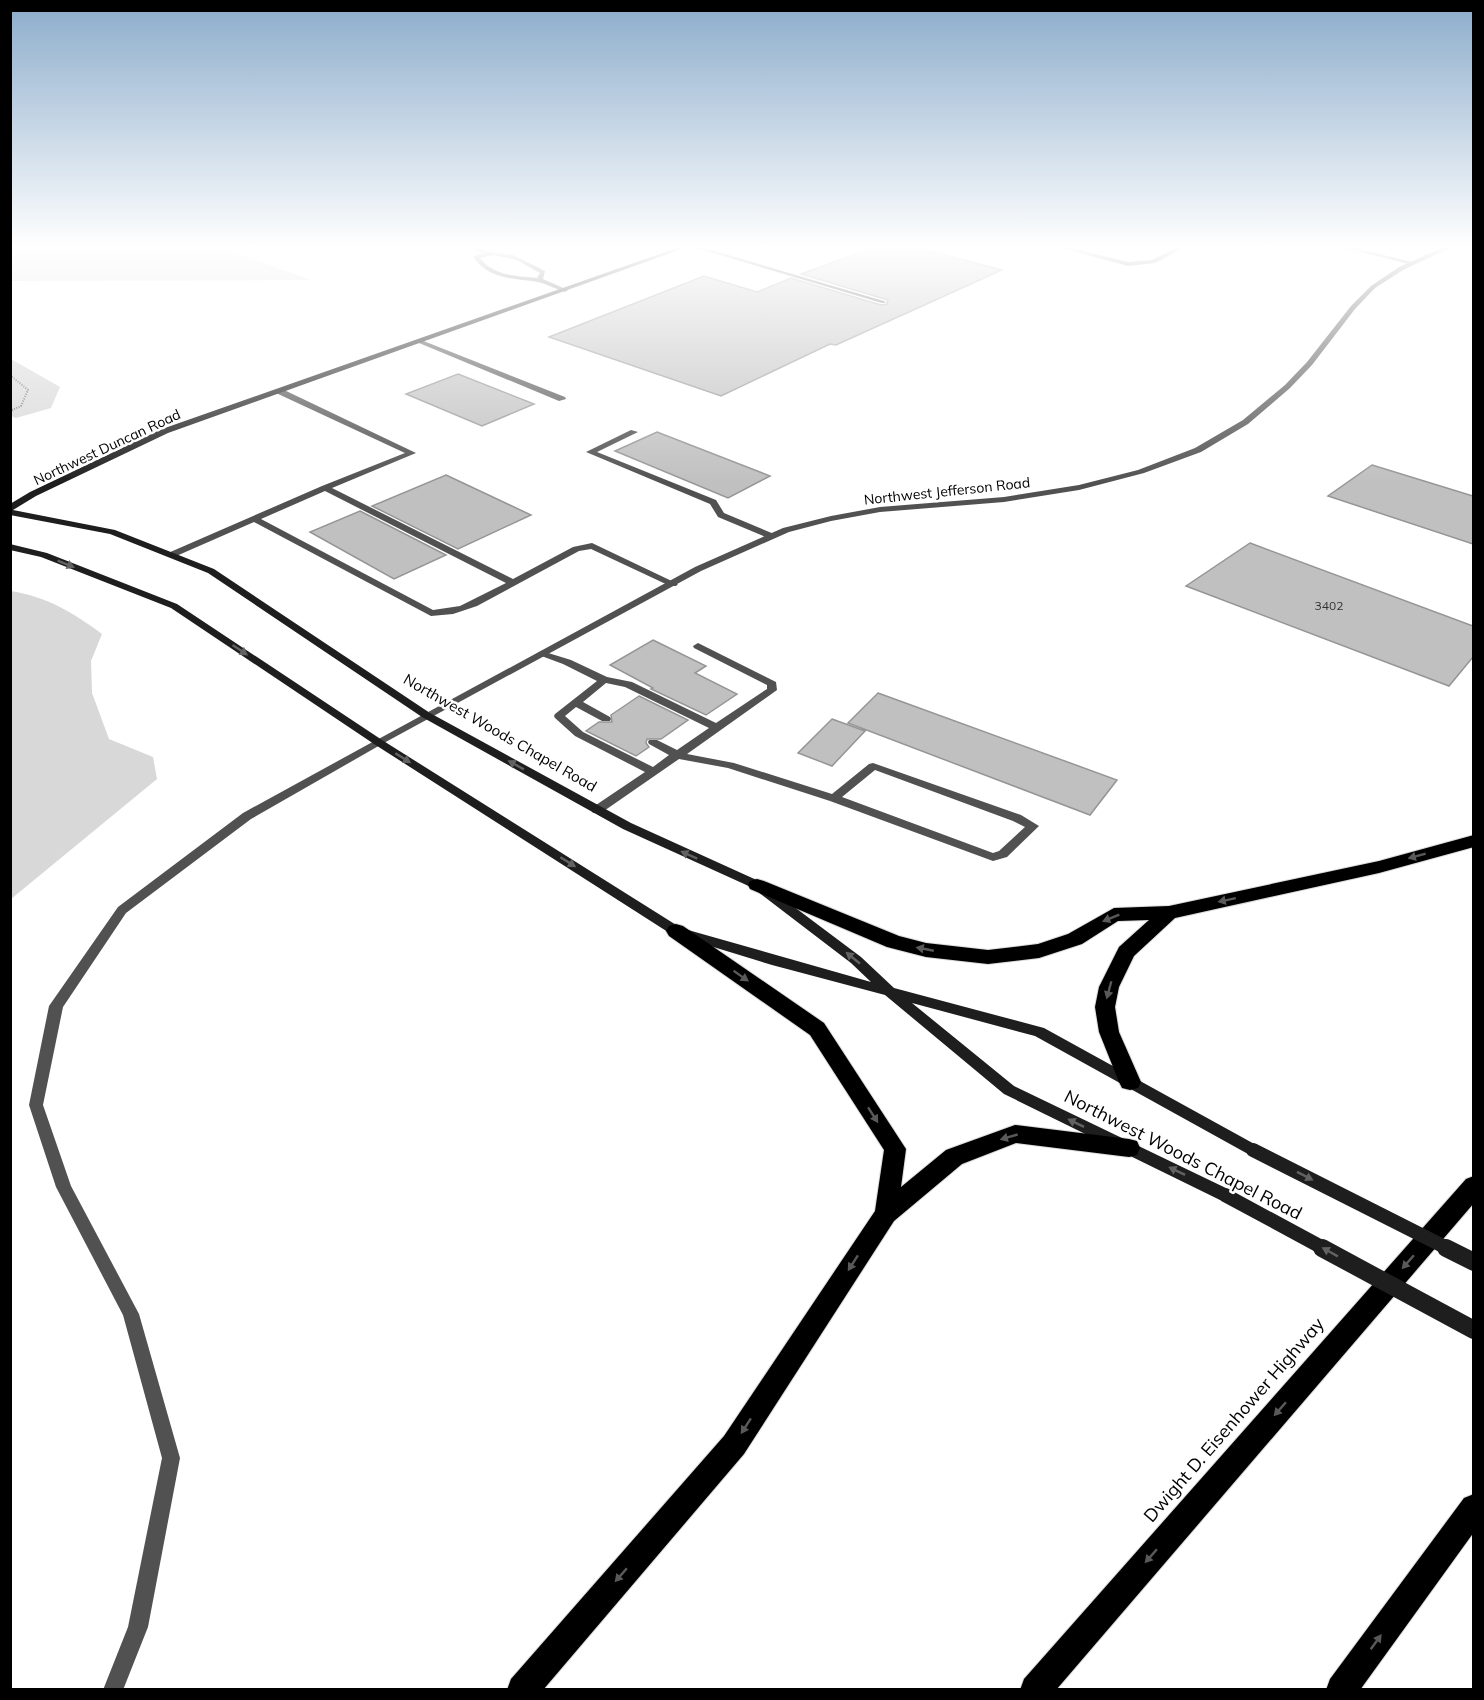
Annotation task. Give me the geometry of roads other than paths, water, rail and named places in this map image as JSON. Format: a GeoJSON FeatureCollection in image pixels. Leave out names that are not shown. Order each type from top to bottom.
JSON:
{"type":"FeatureCollection","features":[{"type":"Feature","properties":{"kind":"highway"},"geometry":{"type":"LineString","coordinates":[[757,885],[894,942],[926,950],[988,957],[1048,948],[1075,939],[1114,915],[1169,912],[1379,867],[1473,841]]}},
{"type":"Feature","properties":{"kind":"highway"},"geometry":{"type":"LineString","coordinates":[[1130,1082],[1109,1032],[1106,1007],[1108,987],[1126,952],[1169,912]]}},
{"type":"Feature","properties":{"kind":"highway"},"geometry":{"type":"LineString","coordinates":[[676,931],[818,1029],[895,1149],[886,1215]]}},
{"type":"Feature","properties":{"kind":"highway"},"geometry":{"type":"LineString","coordinates":[[522,1689],[734,1445],[886,1215],[954,1157],[1015,1134],[1129,1148]]}},
{"type":"Feature","properties":{"kind":"highway","name":"Dwight D. Eisenhower Highway"},"geometry":{"type":"LineString","coordinates":[[1035,1689],[1473,1186]]}},
{"type":"Feature","properties":{"kind":"highway"},"geometry":{"type":"LineString","coordinates":[[1341,1689],[1473,1508]]}},
{"type":"Feature","properties":{"kind":"main road","name":"Northwest Duncan Road"},"geometry":{"type":"LineString","coordinates":[[10,510],[33,494],[165,431],[470,324]]}},
{"type":"Feature","properties":{"kind":"main road","name":"Northwest Woods Chapel Road"},"geometry":{"type":"LineString","coordinates":[[10,510],[112,532],[211,572],[426,715],[627,826],[757,885],[856,960],[1009,1090],[1225,1195],[1473,1330]]}},
{"type":"Feature","properties":{"kind":"main road","name":"Northwest Woods Chapel Road"},"geometry":{"type":"LineString","coordinates":[[10,548],[44,555],[174,606],[378,742],[676,931],[772,960],[1039,1032],[1253,1150],[1473,1262]]}},
{"type":"Feature","properties":{"kind":"street","name":"Northwest Jefferson Road"},"geometry":{"type":"LineString","coordinates":[[113,1689],[138,1627],[171,1458],[131,1314],[64,1187],[36,1105],[56,1006],[122,910],[247,816],[426,715],[698,569],[799,526],[861,513],[925,504],[1014,498],[1076,488],[1134,475],[1184,456],[1228,433],[1270,403],[1299,375],[1339,324]]}},
{"type":"Feature","properties":{"kind":"street"},"geometry":{"type":"LineString","coordinates":[[421,342],[562,399]]}},
{"type":"Feature","properties":{"kind":"street"},"geometry":{"type":"LineString","coordinates":[[171,555],[412,453],[279,391]]}},
{"type":"Feature","properties":{"kind":"street"},"geometry":{"type":"LineString","coordinates":[[634,432],[590,452],[713,502],[721,515],[771,536]]}},
{"type":"Feature","properties":{"kind":"street"},"geometry":{"type":"LineString","coordinates":[[325,488],[513,583]]}},
{"type":"Feature","properties":{"kind":"street"},"geometry":{"type":"LineString","coordinates":[[254,519],[431,613],[447,614],[458,611],[576,549],[592,546],[673,584]]}},
{"type":"Feature","properties":{"kind":"street"},"geometry":{"type":"LineString","coordinates":[[597,810],[772,690],[772,684],[699,646]]}},
{"type":"Feature","properties":{"kind":"street"},"geometry":{"type":"LineString","coordinates":[[541,654],[567,662],[604,680],[628,684],[717,728]]}},
{"type":"Feature","properties":{"kind":"street"},"geometry":{"type":"LineString","coordinates":[[604,680],[559,716],[577,732],[653,771]]}},
{"type":"Feature","properties":{"kind":"street"},"geometry":{"type":"LineString","coordinates":[[576,703],[606,719]]}},
{"type":"Feature","properties":{"kind":"street"},"geometry":{"type":"LineString","coordinates":[[653,742],[677,755],[730,765],[834,798],[993,857],[1003,854],[1033,826],[873,766],[834,798]]}}]}
